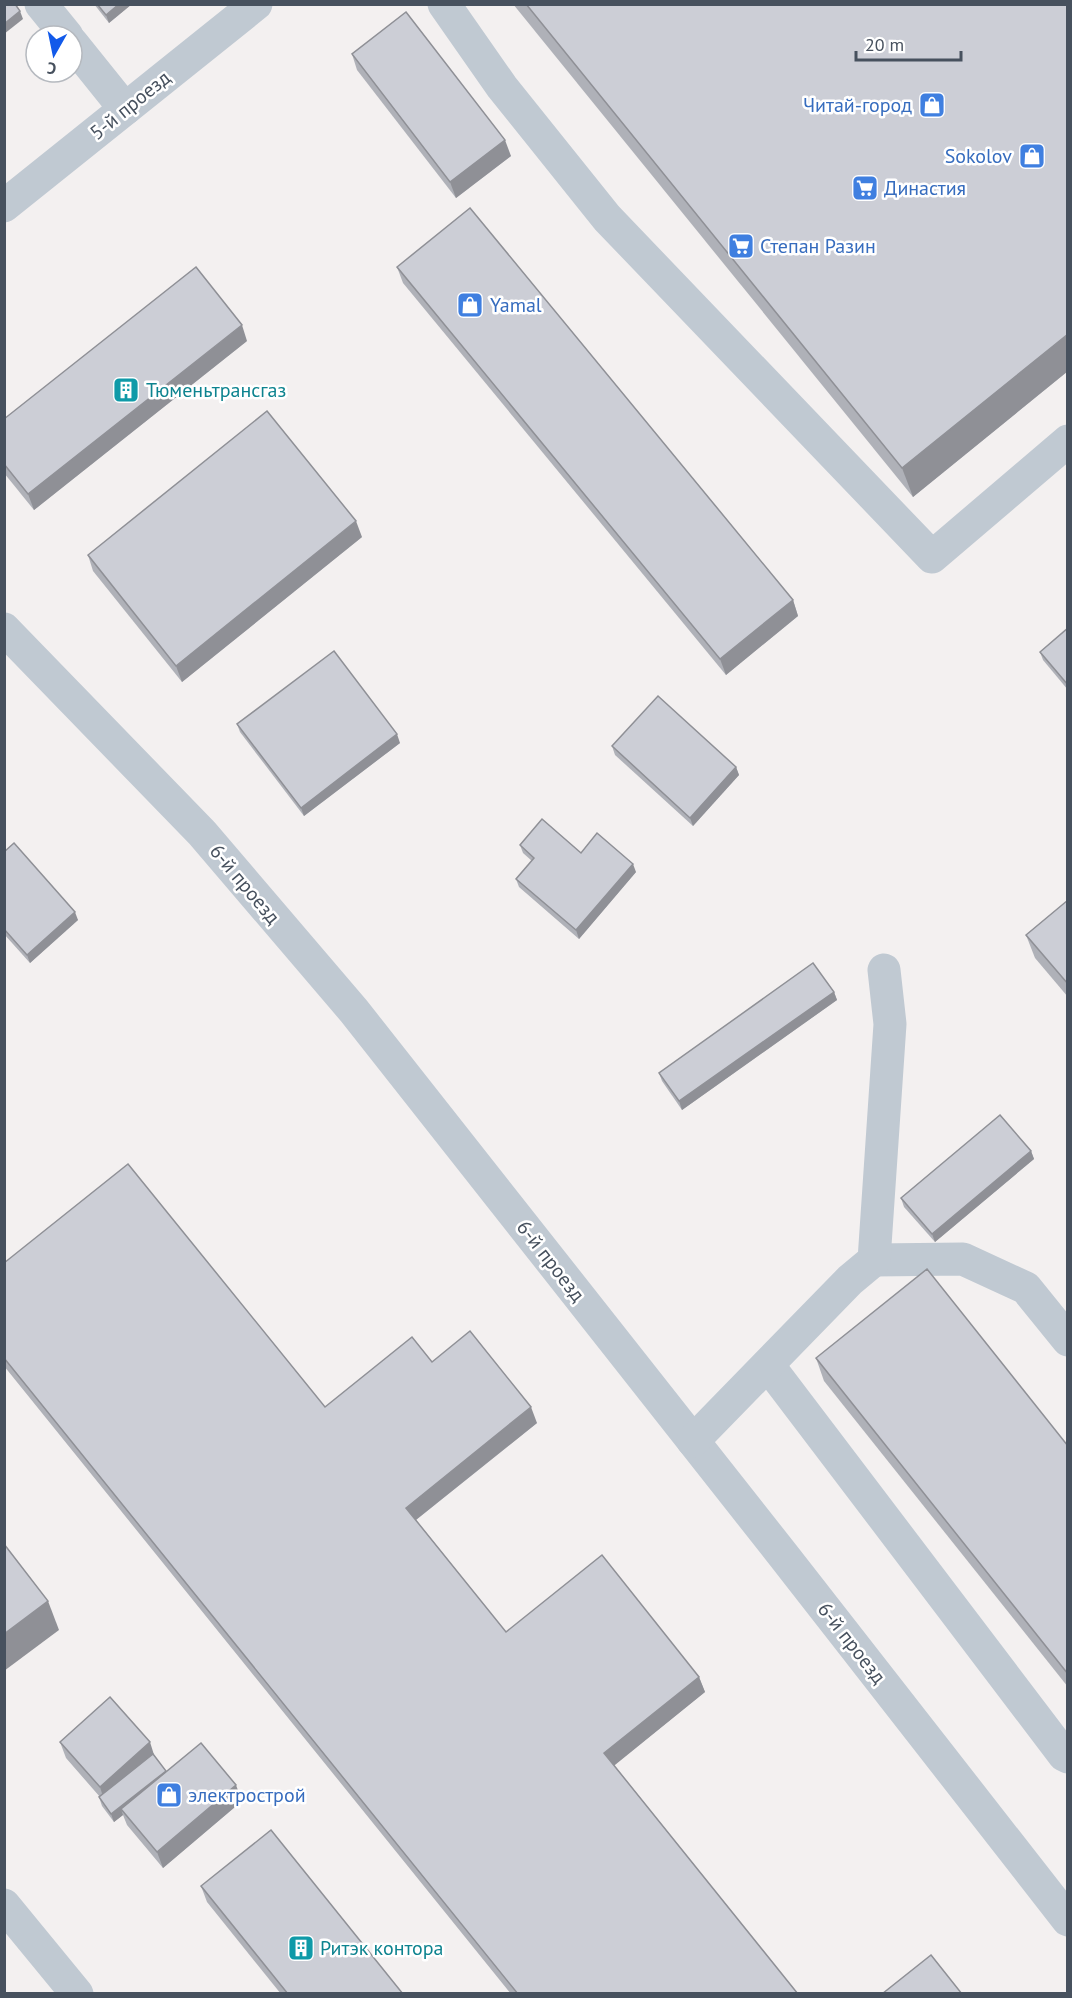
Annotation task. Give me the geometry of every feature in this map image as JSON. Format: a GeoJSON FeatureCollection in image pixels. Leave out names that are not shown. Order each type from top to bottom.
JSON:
{"type":"FeatureCollection","features":[{"type":"Feature","properties":{"kind":"street"},"geometry":{"type":"LineString","coordinates":[[41,4],[57,24]]}},
{"type":"Feature","properties":{"kind":"street","name":"5-й проезд"},"geometry":{"type":"LineString","coordinates":[[4,206],[256,4]]}},
{"type":"Feature","properties":{"kind":"street"},"geometry":{"type":"LineString","coordinates":[[444,4],[502,87],[607,218],[932,557],[1068,441]]}},
{"type":"Feature","properties":{"kind":"street"},"geometry":{"type":"LineString","coordinates":[[84,58],[125,109]]}},
{"type":"Feature","properties":{"kind":"street","name":"6-й проезд"},"geometry":{"type":"LineString","coordinates":[[4,629],[202,833],[354,1011],[1068,1920]]}},
{"type":"Feature","properties":{"kind":"street"},"geometry":{"type":"LineString","coordinates":[[874,1260],[890,1024],[884,970]]}},
{"type":"Feature","properties":{"kind":"street"},"geometry":{"type":"LineString","coordinates":[[693,1441],[850,1280],[874,1260],[963,1259],[1026,1288],[1068,1340]]}},
{"type":"Feature","properties":{"kind":"street"},"geometry":{"type":"LineString","coordinates":[[768,1365],[1064,1755],[1068,1757]]}},
{"type":"Feature","properties":{"kind":"street"},"geometry":{"type":"LineString","coordinates":[[4,1905],[76,1994]]}},
{"type":"Feature","properties":{"kind":"building"},"geometry":{"type":"Polygon","coordinates":[[[4,4],[15,4],[20,11],[4,24],[4,4]]]}},
{"type":"Feature","properties":{"kind":"building"},"geometry":{"type":"Polygon","coordinates":[[[97,4],[119,4],[106,15],[97,4]]]}},
{"type":"Feature","properties":{"kind":"building","name":"Династия"},"geometry":{"type":"Polygon","coordinates":[[[526,4],[1068,4],[1068,334],[902,468],[526,4]]]}},
{"type":"Feature","properties":{"kind":"building"},"geometry":{"type":"Polygon","coordinates":[[[406,12],[505,140],[450,182],[352,54],[406,12]]]}},
{"type":"Feature","properties":{"kind":"building"},"geometry":{"type":"Polygon","coordinates":[[[470,208],[793,600],[720,659],[397,267],[470,208]]]}},
{"type":"Feature","properties":{"kind":"building","name":"Тюменьтрансгаз"},"geometry":{"type":"Polygon","coordinates":[[[196,267],[242,325],[28,494],[4,464],[4,419],[196,267]]]}},
{"type":"Feature","properties":{"kind":"building"},"geometry":{"type":"Polygon","coordinates":[[[267,411],[356,521],[176,666],[88,555],[267,411]]]}},
{"type":"Feature","properties":{"kind":"building"},"geometry":{"type":"Polygon","coordinates":[[[1068,628],[1068,685],[1040,652],[1068,628]]]}},
{"type":"Feature","properties":{"kind":"building"},"geometry":{"type":"Polygon","coordinates":[[[334,651],[397,734],[301,808],[237,724],[334,651]]]}},
{"type":"Feature","properties":{"kind":"building"},"geometry":{"type":"Polygon","coordinates":[[[658,696],[736,767],[690,818],[612,746],[658,696]]]}},
{"type":"Feature","properties":{"kind":"building"},"geometry":{"type":"Polygon","coordinates":[[[542,819],[581,853],[597,833],[633,864],[576,930],[516,879],[534,858],[520,845],[542,819]]]}},
{"type":"Feature","properties":{"kind":"building"},"geometry":{"type":"Polygon","coordinates":[[[14,843],[75,912],[27,955],[4,929],[4,852],[14,843]]]}},
{"type":"Feature","properties":{"kind":"building"},"geometry":{"type":"Polygon","coordinates":[[[1068,900],[1068,984],[1026,935],[1068,900]]]}},
{"type":"Feature","properties":{"kind":"building"},"geometry":{"type":"Polygon","coordinates":[[[813,963],[834,992],[679,1101],[659,1073],[813,963]]]}},
{"type":"Feature","properties":{"kind":"building"},"geometry":{"type":"Polygon","coordinates":[[[1000,1115],[1031,1151],[932,1234],[901,1198],[1000,1115]]]}},
{"type":"Feature","properties":{"kind":"building"},"geometry":{"type":"Polygon","coordinates":[[[128,1164],[325,1407],[412,1337],[432,1362],[470,1331],[531,1407],[406,1508],[506,1632],[602,1555],[699,1677],[604,1753],[798,1994],[518,1994],[4,1358],[4,1263],[128,1164]]]}},
{"type":"Feature","properties":{"kind":"building"},"geometry":{"type":"Polygon","coordinates":[[[927,1269],[1068,1446],[1068,1674],[816,1358],[927,1269]]]}},
{"type":"Feature","properties":{"kind":"building"},"geometry":{"type":"Polygon","coordinates":[[[4,1544],[48,1601],[4,1634],[4,1544]]]}},
{"type":"Feature","properties":{"kind":"building"},"geometry":{"type":"Polygon","coordinates":[[[110,1697],[150,1742],[100,1787],[60,1742],[110,1697]]]}},
{"type":"Feature","properties":{"kind":"building"},"geometry":{"type":"Polygon","coordinates":[[[201,1743],[236,1785],[157,1852],[121,1809],[201,1743]]]}},
{"type":"Feature","properties":{"kind":"building"},"geometry":{"type":"Polygon","coordinates":[[[153,1754],[166,1771],[111,1814],[99,1797],[153,1754]]]}},
{"type":"Feature","properties":{"kind":"building","name":"Ритэк контора"},"geometry":{"type":"Polygon","coordinates":[[[271,1830],[403,1994],[288,1994],[201,1886],[271,1830]]]}},
{"type":"Feature","properties":{"kind":"building"},"geometry":{"type":"Polygon","coordinates":[[[931,1955],[962,1994],[882,1994],[931,1955]]]}},
{"type":"Feature","properties":{"kind":"place","name":"Читай-город"},"geometry":{"type":"Point","coordinates":[932,105]}},
{"type":"Feature","properties":{"kind":"place","name":"Sokolov"},"geometry":{"type":"Point","coordinates":[1032,156]}},
{"type":"Feature","properties":{"kind":"place","name":"Династия"},"geometry":{"type":"Point","coordinates":[865,188]}},
{"type":"Feature","properties":{"kind":"place","name":"Степан Разин"},"geometry":{"type":"Point","coordinates":[741,246]}},
{"type":"Feature","properties":{"kind":"place","name":"Yamal"},"geometry":{"type":"Point","coordinates":[470,305]}},
{"type":"Feature","properties":{"kind":"place","name":"Тюменьтрансгаз"},"geometry":{"type":"Point","coordinates":[126,390]}},
{"type":"Feature","properties":{"kind":"place","name":"электрострой"},"geometry":{"type":"Point","coordinates":[169,1795]}},
{"type":"Feature","properties":{"kind":"place","name":"Ритэк контора"},"geometry":{"type":"Point","coordinates":[301,1948]}}]}
